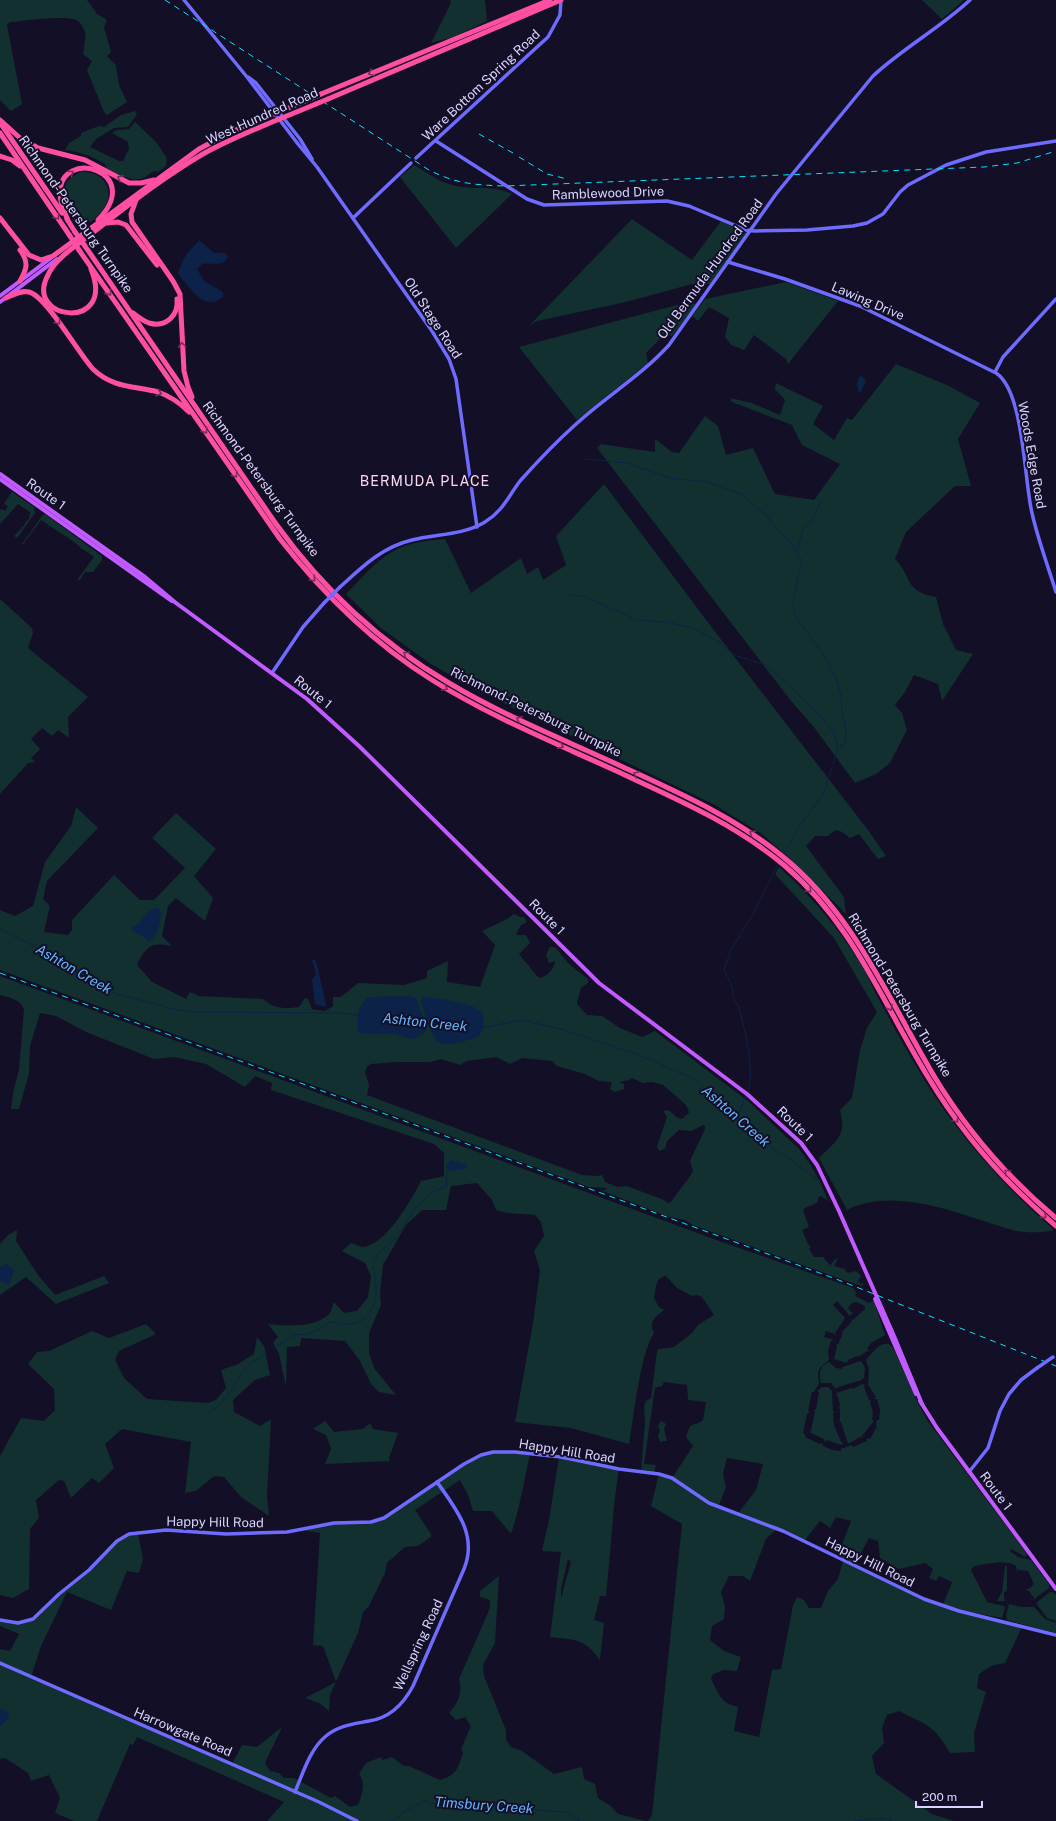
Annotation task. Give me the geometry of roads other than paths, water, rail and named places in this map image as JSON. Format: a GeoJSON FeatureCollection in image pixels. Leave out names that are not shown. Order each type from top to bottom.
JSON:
{"type":"FeatureCollection","features":[{"type":"Feature","properties":{"kind":"highway","name":"West Hundred Road"},"geometry":{"type":"LineString","coordinates":[[73,247],[136,200],[195,159],[240,135],[388,73],[401,61],[548,2],[561,0]]}},
{"type":"Feature","properties":{"kind":"highway","name":"West Hundred Road"},"geometry":{"type":"LineString","coordinates":[[53,256],[199,149],[233,131],[321,94],[394,67],[548,2]]}},
{"type":"Feature","properties":{"kind":"highway"},"geometry":{"type":"LineString","coordinates":[[0,121],[20,138],[38,148],[85,160],[129,183],[141,183],[157,180]]}},
{"type":"Feature","properties":{"kind":"highway","name":"Richmond-Petersburg Turnpike"},"geometry":{"type":"LineString","coordinates":[[0,121],[276,524],[300,556],[345,604],[391,644],[429,670],[482,701],[715,810],[755,835],[793,865],[821,892],[856,938],[935,1077],[957,1110],[1001,1165],[1056,1218]]}},
{"type":"Feature","properties":{"kind":"highway","name":"Richmond-Petersburg Turnpike"},"geometry":{"type":"LineString","coordinates":[[0,133],[268,524],[302,568],[346,613],[395,654],[442,686],[488,711],[706,813],[742,834],[780,862],[823,904],[847,936],[870,972],[926,1074],[970,1138],[1011,1185],[1056,1226]]}},
{"type":"Feature","properties":{"kind":"highway"},"geometry":{"type":"LineString","coordinates":[[203,154],[203,151],[207,145]]}},
{"type":"Feature","properties":{"kind":"highway"},"geometry":{"type":"LineString","coordinates":[[195,159],[199,149]]}},
{"type":"Feature","properties":{"kind":"highway"},"geometry":{"type":"LineString","coordinates":[[0,156],[12,160],[28,174]]}},
{"type":"Feature","properties":{"kind":"highway"},"geometry":{"type":"LineString","coordinates":[[68,221],[60,195],[61,187],[65,178],[73,171],[81,168],[91,168],[101,173],[108,180],[111,187],[111,201],[101,217],[83,234]]}},
{"type":"Feature","properties":{"kind":"highway"},"geometry":{"type":"LineString","coordinates":[[136,200],[131,214],[132,222],[173,281],[180,294],[185,377],[198,409]]}},
{"type":"Feature","properties":{"kind":"highway"},"geometry":{"type":"LineString","coordinates":[[0,218],[29,255],[38,259],[53,256]]}},
{"type":"Feature","properties":{"kind":"highway"},"geometry":{"type":"LineString","coordinates":[[104,224],[118,222],[129,228],[171,284],[176,295],[177,306],[175,313],[172,318],[164,323],[154,324],[146,322],[129,309]]}},
{"type":"Feature","properties":{"kind":"highway"},"geometry":{"type":"LineString","coordinates":[[0,223],[22,252],[26,261],[26,270],[20,281]]}},
{"type":"Feature","properties":{"kind":"highway"},"geometry":{"type":"LineString","coordinates":[[73,247],[53,266],[45,281],[45,296],[54,308],[63,313],[72,314],[83,310],[91,303],[95,294],[96,286],[87,261]]}},
{"type":"Feature","properties":{"kind":"highway"},"geometry":{"type":"LineString","coordinates":[[6,298],[23,292],[36,295],[90,365],[101,376],[122,386],[157,392],[166,396],[181,405],[196,419]]}},
{"type":"Feature","properties":{"kind":"main road","name":"West Hundred Road"},"geometry":{"type":"LineString","coordinates":[[0,302],[73,247]]}},
{"type":"Feature","properties":{"kind":"main road","name":"West Hundred Road"},"geometry":{"type":"LineString","coordinates":[[0,296],[53,256]]}},
{"type":"Feature","properties":{"kind":"main road","name":"Route 1"},"geometry":{"type":"LineString","coordinates":[[0,474],[139,572],[176,603],[307,699],[359,746],[599,983],[747,1094],[801,1143],[818,1165],[865,1272],[887,1330],[911,1386],[934,1424],[1056,1589]]}},
{"type":"Feature","properties":{"kind":"main road","name":"Route 1"},"geometry":{"type":"LineString","coordinates":[[0,479],[176,603]]}},
{"type":"Feature","properties":{"kind":"street","name":"Old Stage Road"},"geometry":{"type":"LineString","coordinates":[[184,0],[281,119],[300,139],[316,167],[432,331],[452,364],[456,379],[477,527]]}},
{"type":"Feature","properties":{"kind":"street","name":"Ware Bottom Spring Road"},"geometry":{"type":"LineString","coordinates":[[416,158],[548,37],[560,15],[561,0]]}},
{"type":"Feature","properties":{"kind":"street","name":"Old Bermuda Hundred Road"},"geometry":{"type":"LineString","coordinates":[[272,673],[303,628],[324,603],[370,560],[394,546],[412,540],[477,527],[490,520],[500,511],[520,482],[575,424],[663,351],[683,326],[776,194],[873,76],[952,16],[970,0]]}},
{"type":"Feature","properties":{"kind":"street","name":"Ramblewood Drive"},"geometry":{"type":"LineString","coordinates":[[436,141],[505,186],[536,203],[544,205],[668,201],[690,206],[750,231],[812,230],[853,226],[867,223],[884,214],[900,192],[908,185],[946,165],[986,152],[1056,141]]}},
{"type":"Feature","properties":{"kind":"street"},"geometry":{"type":"LineString","coordinates":[[353,218],[412,163]]}},
{"type":"Feature","properties":{"kind":"street","name":"Lawing Drive"},"geometry":{"type":"LineString","coordinates":[[728,262],[785,279],[860,306],[995,372]]}},
{"type":"Feature","properties":{"kind":"street"},"geometry":{"type":"LineString","coordinates":[[995,372],[1003,357],[1056,299]]}},
{"type":"Feature","properties":{"kind":"street","name":"Woods Edge Road"},"geometry":{"type":"LineString","coordinates":[[995,372],[1004,380],[1014,402],[1032,512],[1056,592]]}},
{"type":"Feature","properties":{"kind":"street"},"geometry":{"type":"LineString","coordinates":[[969,1472],[988,1448],[1000,1411],[1009,1394],[1021,1380],[1054,1356]]}},
{"type":"Feature","properties":{"kind":"street","name":"Happy Hill Road"},"geometry":{"type":"LineString","coordinates":[[0,1620],[18,1623],[33,1619],[59,1594],[89,1570],[117,1541],[129,1534],[166,1530],[226,1534],[279,1533],[303,1530],[334,1523],[371,1522],[384,1518],[474,1458],[488,1453],[499,1452],[569,1458],[619,1469],[664,1476],[678,1482],[709,1503],[787,1533],[926,1600],[959,1611],[1056,1635]]}},
{"type":"Feature","properties":{"kind":"street","name":"Wellspring Road"},"geometry":{"type":"LineString","coordinates":[[295,1792],[311,1756],[322,1740],[339,1728],[355,1723],[375,1720],[390,1713],[403,1701],[413,1686],[464,1570],[469,1552],[469,1540],[465,1526],[437,1482]]}},
{"type":"Feature","properties":{"kind":"street","name":"Harrowgate Road"},"geometry":{"type":"LineString","coordinates":[[0,1664],[295,1792],[357,1821]]}},
{"type":"Feature","properties":{"kind":"water"},"geometry":{"type":"Polygon","coordinates":[[[199,240],[214,253],[225,253],[228,257],[220,264],[202,264],[197,269],[204,281],[223,292],[223,297],[217,301],[211,302],[201,299],[193,292],[178,272],[186,255],[199,240]]]}},
{"type":"Feature","properties":{"kind":"water"},"geometry":{"type":"Polygon","coordinates":[[[862,376],[866,381],[861,392],[858,391],[857,382],[859,377],[862,376]]]}},
{"type":"Feature","properties":{"kind":"water"},"geometry":{"type":"Polygon","coordinates":[[[154,908],[157,908],[161,912],[160,921],[157,932],[149,941],[131,928],[138,924],[147,913],[154,908]]]}},
{"type":"Feature","properties":{"kind":"water"},"geometry":{"type":"Polygon","coordinates":[[[312,959],[315,960],[317,965],[326,1004],[325,1007],[315,1004],[312,979],[316,974],[312,959]]]}},
{"type":"Feature","properties":{"kind":"water"},"geometry":{"type":"Polygon","coordinates":[[[409,996],[416,998],[427,1027],[426,1032],[413,1039],[394,1034],[359,1033],[357,1023],[358,1013],[362,1003],[369,997],[409,996]]]}},
{"type":"Feature","properties":{"kind":"water"},"geometry":{"type":"Polygon","coordinates":[[[425,997],[454,1001],[476,1008],[481,1012],[484,1019],[481,1033],[476,1037],[459,1042],[447,1044],[438,1042],[431,1030],[421,1003],[422,998],[425,997]]]}},
{"type":"Feature","properties":{"kind":"water"},"geometry":{"type":"Polygon","coordinates":[[[452,1160],[465,1164],[468,1168],[449,1171],[446,1168],[447,1163],[452,1160]]]}},
{"type":"Feature","properties":{"kind":"water"},"geometry":{"type":"Polygon","coordinates":[[[7,1264],[14,1270],[10,1284],[8,1285],[0,1281],[0,1267],[7,1264]]]}},
{"type":"Feature","properties":{"kind":"water"},"geometry":{"type":"Polygon","coordinates":[[[2,1708],[9,1715],[9,1718],[0,1727],[0,1709],[2,1708]]]}},
{"type":"Feature","properties":{"kind":"waterway"},"geometry":{"type":"LineString","coordinates":[[585,459],[627,463],[670,478],[707,482],[743,495],[767,516],[778,531],[789,541],[802,561],[793,600],[794,614],[825,657],[837,680],[841,695],[842,713],[846,730],[845,743],[838,747]]}},
{"type":"Feature","properties":{"kind":"waterway"},"geometry":{"type":"LineString","coordinates":[[797,552],[803,529],[814,517],[821,501]]}},
{"type":"Feature","properties":{"kind":"waterway"},"geometry":{"type":"LineString","coordinates":[[571,595],[584,596],[636,620],[666,622],[693,628],[719,642],[734,655],[765,665],[783,680],[825,721],[834,733],[838,747],[833,764]]}},
{"type":"Feature","properties":{"kind":"waterway"},"geometry":{"type":"LineString","coordinates":[[784,854],[799,827],[824,793],[832,768]]}},
{"type":"Feature","properties":{"kind":"waterway"},"geometry":{"type":"LineString","coordinates":[[748,1092],[750,1083],[750,1062],[744,1027],[739,1008],[733,996],[732,986],[724,970],[731,950],[753,914],[778,864]]}},
{"type":"Feature","properties":{"kind":"waterway","name":"Ashton Creek"},"geometry":{"type":"LineString","coordinates":[[0,929],[50,954],[71,970],[114,993],[170,1008],[192,1012],[345,1013],[358,1016]]}},
{"type":"Feature","properties":{"kind":"waterway","name":"Ashton Creek"},"geometry":{"type":"LineString","coordinates":[[482,1028],[522,1020],[564,1030],[639,1055],[694,1079],[709,1094],[776,1151],[821,1181]]}},
{"type":"Feature","properties":{"kind":"waterway"},"geometry":{"type":"LineString","coordinates":[[737,1117],[746,1096]]}},
{"type":"Feature","properties":{"kind":"waterway"},"geometry":{"type":"LineString","coordinates":[[273,1348],[295,1335],[307,1334],[318,1330],[331,1321],[341,1324],[350,1324],[365,1318],[374,1305],[376,1296],[376,1282],[373,1264],[378,1254],[397,1237],[416,1207],[431,1193],[447,1186],[446,1178],[448,1171]]}},
{"type":"Feature","properties":{"kind":"waterway"},"geometry":{"type":"LineString","coordinates":[[209,1413],[225,1399],[245,1369],[267,1353]]}},
{"type":"Feature","properties":{"kind":"waterway","name":"Timsbury Creek"},"geometry":{"type":"LineString","coordinates":[[390,1821],[426,1800],[431,1804],[438,1803],[453,1806],[472,1803],[507,1809],[520,1807],[546,1811],[569,1812],[574,1819],[580,1821]]}},
{"type":"Feature","properties":{"kind":"waterway","name":"Timsbury Creek"},"geometry":{"type":"LineString","coordinates":[[854,1821],[882,1818],[892,1821]]}},
{"type":"Feature","properties":{"kind":"railway"},"geometry":{"type":"LineString","coordinates":[[165,0],[429,170],[439,175],[466,183],[505,186],[984,167],[1017,163],[1056,151]]}},
{"type":"Feature","properties":{"kind":"railway"},"geometry":{"type":"LineString","coordinates":[[479,134],[513,153]]}},
{"type":"Feature","properties":{"kind":"railway"},"geometry":{"type":"LineString","coordinates":[[519,157],[547,174],[567,179]]}},
{"type":"Feature","properties":{"kind":"railway"},"geometry":{"type":"LineString","coordinates":[[0,973],[836,1279],[1056,1366]]}},
{"type":"Feature","properties":{"kind":"district","name":"BERMUDA PLACE"},"geometry":{"type":"Point","coordinates":[425,481]}}]}
